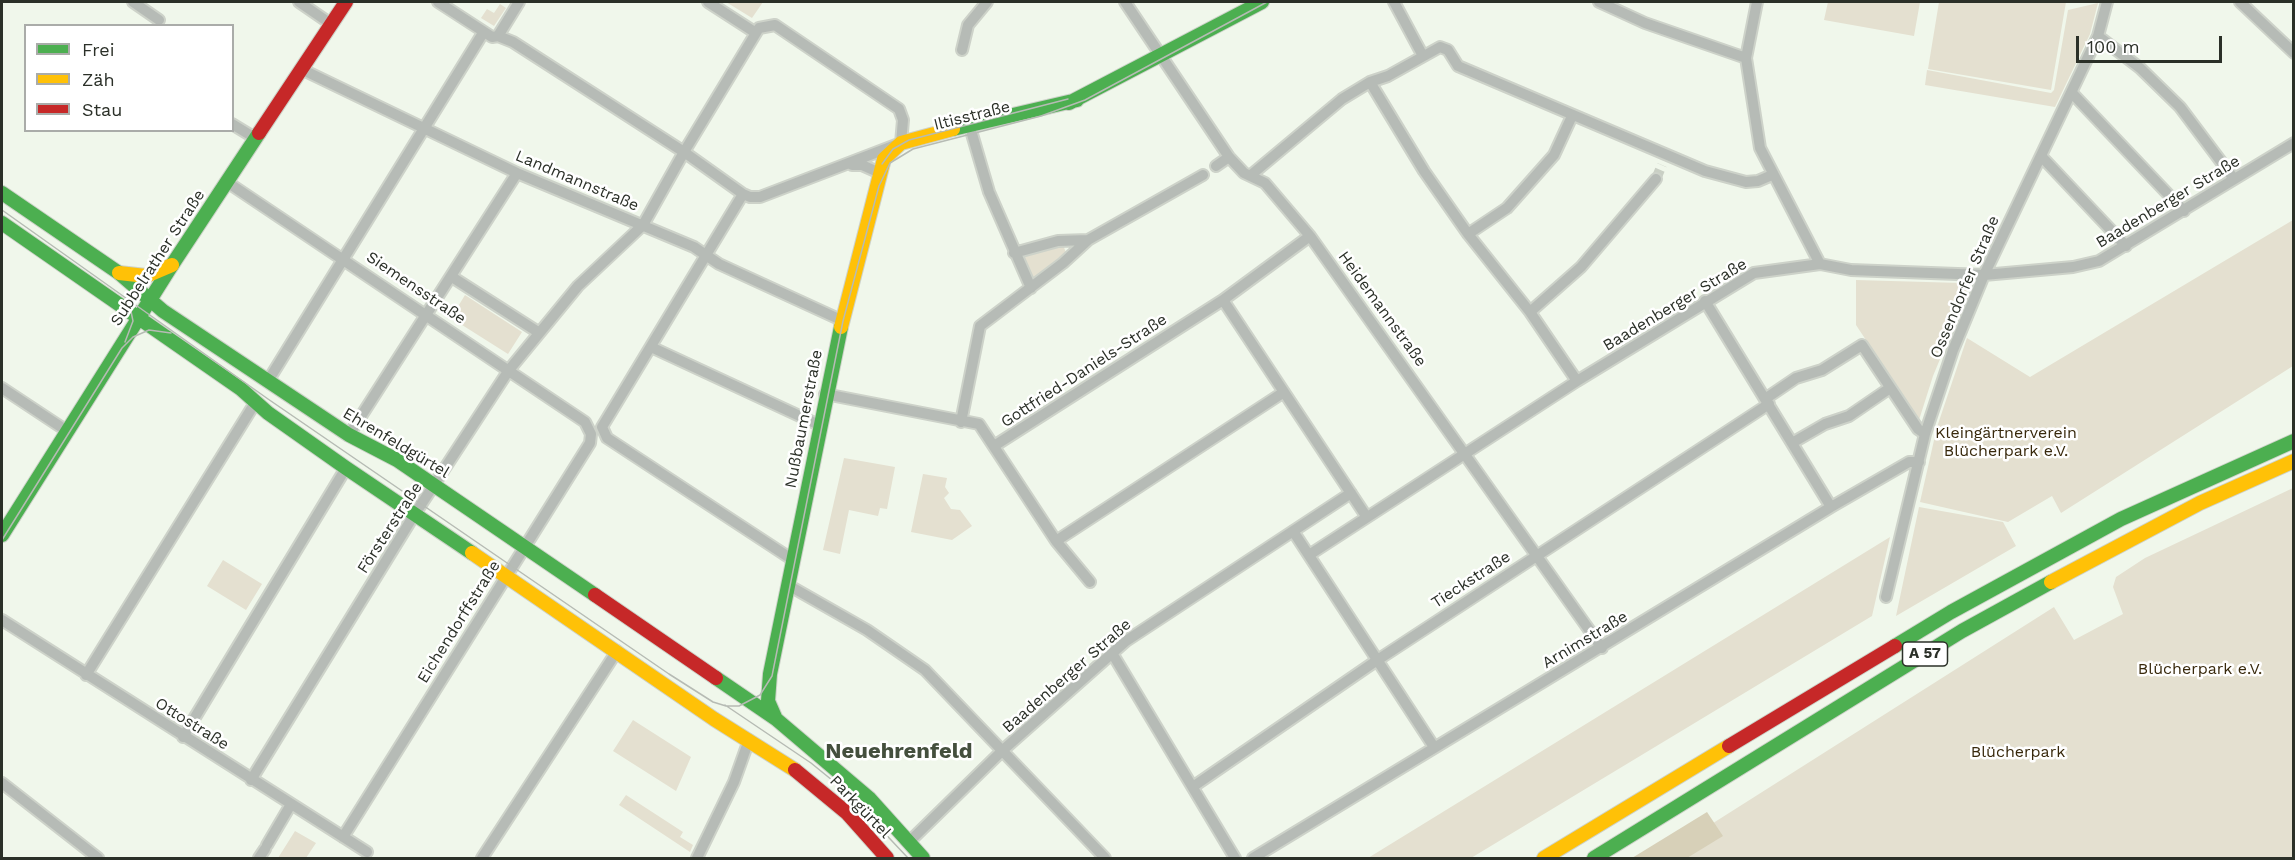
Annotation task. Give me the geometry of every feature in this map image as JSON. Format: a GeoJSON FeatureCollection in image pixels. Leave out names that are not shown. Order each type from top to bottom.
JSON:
{"type":"FeatureCollection","features":[{"type":"Feature","properties":{"kind":"main road","name":"Subbelrather Straße"},"geometry":{"type":"LineString","coordinates":[[2,534],[172,265],[346,2]]}},
{"type":"Feature","properties":{"kind":"main road","name":"Iltisstraße"},"geometry":{"type":"LineString","coordinates":[[880,173],[907,151],[1041,116],[1077,100],[1262,2]]}},
{"type":"Feature","properties":{"kind":"main road","name":"Iltisstraße"},"geometry":{"type":"LineString","coordinates":[[901,143],[1039,107],[1077,100]]}},
{"type":"Feature","properties":{"kind":"main road"},"geometry":{"type":"LineString","coordinates":[[880,173],[886,156],[901,143]]}},
{"type":"Feature","properties":{"kind":"main road","name":"Nußbaumerstraße"},"geometry":{"type":"LineString","coordinates":[[776,719],[769,706],[770,674],[841,320],[880,173]]}},
{"type":"Feature","properties":{"kind":"main road","name":"Ehrenfeldgürtel"},"geometry":{"type":"LineString","coordinates":[[2,193],[119,273],[150,301],[349,435],[397,459],[776,719]]}},
{"type":"Feature","properties":{"kind":"main road"},"geometry":{"type":"LineString","coordinates":[[2,223],[241,388],[255,403],[346,468],[749,740]]}},
{"type":"Feature","properties":{"kind":"main road"},"geometry":{"type":"LineString","coordinates":[[119,273],[146,276],[172,265]]}},
{"type":"Feature","properties":{"kind":"main road"},"geometry":{"type":"LineString","coordinates":[[2264,453],[2294,429]]}},
{"type":"Feature","properties":{"kind":"main road","name":"A 57"},"geometry":{"type":"LineString","coordinates":[[1544,858],[1951,612],[2121,519],[2294,441]]}},
{"type":"Feature","properties":{"kind":"main road","name":"A 57"},"geometry":{"type":"LineString","coordinates":[[1594,858],[1962,631],[2131,538],[2294,461]]}},
{"type":"Feature","properties":{"kind":"main road","name":"Nußbaumerstraße"},"geometry":{"type":"LineString","coordinates":[[749,699],[765,685],[770,674]]}},
{"type":"Feature","properties":{"kind":"main road","name":"Parkgürtel"},"geometry":{"type":"LineString","coordinates":[[776,719],[869,798],[922,858]]}},
{"type":"Feature","properties":{"kind":"main road","name":"Parkgürtel"},"geometry":{"type":"LineString","coordinates":[[749,740],[824,791],[868,835],[886,858]]}},
{"type":"Feature","properties":{"kind":"street"},"geometry":{"type":"LineString","coordinates":[[133,2],[159,20]]}},
{"type":"Feature","properties":{"kind":"street"},"geometry":{"type":"LineString","coordinates":[[299,2],[331,24]]}},
{"type":"Feature","properties":{"kind":"street"},"geometry":{"type":"LineString","coordinates":[[438,2],[483,33],[513,42],[684,152],[743,194],[603,422],[602,431],[607,438],[793,560]]}},
{"type":"Feature","properties":{"kind":"street"},"geometry":{"type":"LineString","coordinates":[[498,36],[519,2]]}},
{"type":"Feature","properties":{"kind":"street"},"geometry":{"type":"LineString","coordinates":[[708,2],[756,33],[759,28],[769,25],[780,28],[899,109],[903,120],[901,143]]}},
{"type":"Feature","properties":{"kind":"street"},"geometry":{"type":"LineString","coordinates":[[962,50],[968,25],[987,2]]}},
{"type":"Feature","properties":{"kind":"street","name":"Heidemannstraße"},"geometry":{"type":"LineString","coordinates":[[1125,2],[1229,157],[1244,172],[1265,183],[1310,236],[1602,648]]}},
{"type":"Feature","properties":{"kind":"street"},"geometry":{"type":"LineString","coordinates":[[1394,2],[1423,57]]}},
{"type":"Feature","properties":{"kind":"street"},"geometry":{"type":"LineString","coordinates":[[1599,2],[1645,23],[1746,58]]}},
{"type":"Feature","properties":{"kind":"street"},"geometry":{"type":"LineString","coordinates":[[1757,2],[1746,58],[1760,148],[1820,264]]}},
{"type":"Feature","properties":{"kind":"street","name":"Ossendorfer Straße"},"geometry":{"type":"LineString","coordinates":[[1886,597],[1925,434],[1953,350],[1984,275],[2098,36],[2107,2]]}},
{"type":"Feature","properties":{"kind":"street"},"geometry":{"type":"LineString","coordinates":[[2240,2],[2294,53]]}},
{"type":"Feature","properties":{"kind":"street"},"geometry":{"type":"LineString","coordinates":[[268,381],[483,33]]}},
{"type":"Feature","properties":{"kind":"street","name":"Försterstraße"},"geometry":{"type":"LineString","coordinates":[[251,780],[415,514],[509,370],[578,286],[644,225],[684,152],[756,33]]}},
{"type":"Feature","properties":{"kind":"street"},"geometry":{"type":"LineString","coordinates":[[2098,36],[2139,68],[2180,107],[2234,178]]}},
{"type":"Feature","properties":{"kind":"street"},"geometry":{"type":"LineString","coordinates":[[1251,175],[1342,99],[1370,82],[1388,76],[1440,48],[1448,50],[1458,66],[1572,116],[1664,160],[1732,180],[1758,181],[1772,175]]}},
{"type":"Feature","properties":{"kind":"street","name":"Landmannstraße"},"geometry":{"type":"LineString","coordinates":[[301,69],[517,173],[626,220],[644,225],[706,255],[719,264],[841,320]]}},
{"type":"Feature","properties":{"kind":"street"},"geometry":{"type":"LineString","coordinates":[[1370,82],[1424,171],[1468,234],[1530,312],[1577,381]]}},
{"type":"Feature","properties":{"kind":"street"},"geometry":{"type":"LineString","coordinates":[[2072,93],[2184,211]]}},
{"type":"Feature","properties":{"kind":"street"},"geometry":{"type":"LineString","coordinates":[[1468,234],[1508,208],[1554,155],[1572,116]]}},
{"type":"Feature","properties":{"kind":"street"},"geometry":{"type":"LineString","coordinates":[[234,125],[255,138]]}},
{"type":"Feature","properties":{"kind":"street"},"geometry":{"type":"LineString","coordinates":[[972,134],[989,192],[1031,288]]}},
{"type":"Feature","properties":{"kind":"street","name":"Iltisstraße"},"geometry":{"type":"LineString","coordinates":[[743,194],[760,197],[901,143]]}},
{"type":"Feature","properties":{"kind":"street","name":"Baadenberger Straße"},"geometry":{"type":"LineString","coordinates":[[1309,555],[1577,381],[1754,273],[1820,264],[1851,270],[1984,275],[2090,263],[2126,246],[2294,143]]}},
{"type":"Feature","properties":{"kind":"street"},"geometry":{"type":"LineString","coordinates":[[2041,156],[2126,246]]}},
{"type":"Feature","properties":{"kind":"street"},"geometry":{"type":"LineString","coordinates":[[1216,166],[1229,157]]}},
{"type":"Feature","properties":{"kind":"street"},"geometry":{"type":"LineString","coordinates":[[846,165],[862,165],[880,173]]}},
{"type":"Feature","properties":{"kind":"street"},"geometry":{"type":"LineString","coordinates":[[349,435],[517,173]]}},
{"type":"Feature","properties":{"kind":"street"},"geometry":{"type":"LineString","coordinates":[[961,422],[980,326],[1031,288],[1088,240],[1203,175]]}},
{"type":"Feature","properties":{"kind":"street"},"geometry":{"type":"LineString","coordinates":[[1530,312],[1581,267],[1656,179]]}},
{"type":"Feature","properties":{"kind":"street","name":"Siemensstraße"},"geometry":{"type":"LineString","coordinates":[[227,182],[428,314],[585,422]]}},
{"type":"Feature","properties":{"kind":"street","name":"Gottfried-Daniels-Straße"},"geometry":{"type":"LineString","coordinates":[[825,394],[980,424],[994,446],[1223,300],[1310,236]]}},
{"type":"Feature","properties":{"kind":"street"},"geometry":{"type":"LineString","coordinates":[[1014,253],[1058,241],[1088,240]]}},
{"type":"Feature","properties":{"kind":"street"},"geometry":{"type":"LineString","coordinates":[[452,277],[538,332]]}},
{"type":"Feature","properties":{"kind":"street"},"geometry":{"type":"LineString","coordinates":[[1223,300],[1366,516]]}},
{"type":"Feature","properties":{"kind":"street"},"geometry":{"type":"LineString","coordinates":[[1706,301],[1831,507]]}},
{"type":"Feature","properties":{"kind":"street","name":"Tieckstraße"},"geometry":{"type":"LineString","coordinates":[[1194,786],[1376,661],[1767,402],[1796,378],[1822,370],[1862,345],[1890,388]]}},
{"type":"Feature","properties":{"kind":"street"},"geometry":{"type":"LineString","coordinates":[[651,347],[819,425]]}},
{"type":"Feature","properties":{"kind":"street"},"geometry":{"type":"LineString","coordinates":[[2,388],[67,431]]}},
{"type":"Feature","properties":{"kind":"street"},"geometry":{"type":"LineString","coordinates":[[1792,443],[1826,424],[1849,416],[1890,388],[1918,429],[1925,434]]}},
{"type":"Feature","properties":{"kind":"street"},"geometry":{"type":"LineString","coordinates":[[1056,541],[1284,392]]}},
{"type":"Feature","properties":{"kind":"street"},"geometry":{"type":"LineString","coordinates":[[86,675],[255,403]]}},
{"type":"Feature","properties":{"kind":"street","name":"Eichendorffstraße"},"geometry":{"type":"LineString","coordinates":[[343,837],[590,442],[591,434],[585,422]]}},
{"type":"Feature","properties":{"kind":"street"},"geometry":{"type":"LineString","coordinates":[[994,446],[1056,541],[1089,582]]}},
{"type":"Feature","properties":{"kind":"street","name":"Arnimstraße"},"geometry":{"type":"LineString","coordinates":[[1252,858],[1270,854],[1434,747],[1602,648],[1831,507],[1909,462],[1918,462]]}},
{"type":"Feature","properties":{"kind":"street"},"geometry":{"type":"LineString","coordinates":[[183,737],[346,468]]}},
{"type":"Feature","properties":{"kind":"street","name":"Baadenberger Straße"},"geometry":{"type":"LineString","coordinates":[[909,842],[1003,750],[1112,653],[1350,493]]}},
{"type":"Feature","properties":{"kind":"street"},"geometry":{"type":"LineString","coordinates":[[1293,531],[1434,747]]}},
{"type":"Feature","properties":{"kind":"street"},"geometry":{"type":"LineString","coordinates":[[788,585],[867,630],[925,670],[1105,858]]}},
{"type":"Feature","properties":{"kind":"street","name":"Ottostraße"},"geometry":{"type":"LineString","coordinates":[[2,620],[290,806],[371,855]]}},
{"type":"Feature","properties":{"kind":"street"},"geometry":{"type":"LineString","coordinates":[[482,858],[617,651]]}},
{"type":"Feature","properties":{"kind":"street"},"geometry":{"type":"LineString","coordinates":[[1112,653],[1194,786],[1235,858]]}},
{"type":"Feature","properties":{"kind":"street"},"geometry":{"type":"LineString","coordinates":[[697,858],[734,782],[749,740]]}},
{"type":"Feature","properties":{"kind":"street"},"geometry":{"type":"LineString","coordinates":[[2,783],[98,858]]}},
{"type":"Feature","properties":{"kind":"street"},"geometry":{"type":"LineString","coordinates":[[263,851],[290,806]]}},
{"type":"Feature","properties":{"kind":"green space"},"geometry":{"type":"Polygon","coordinates":[[[726,2],[763,2],[752,18],[726,2]]]}},
{"type":"Feature","properties":{"kind":"green space"},"geometry":{"type":"Polygon","coordinates":[[[1828,2],[1920,2],[1914,36],[1824,20],[1828,2]]]}},
{"type":"Feature","properties":{"kind":"green space"},"geometry":{"type":"Polygon","coordinates":[[[1939,2],[2066,2],[2051,90],[1928,69],[1939,2]]]}},
{"type":"Feature","properties":{"kind":"green space"},"geometry":{"type":"Polygon","coordinates":[[[2098,3],[2090,34],[2055,107],[1925,85],[1927,70],[2051,93],[2054,90],[2068,10],[2098,3]]]}},
{"type":"Feature","properties":{"kind":"green space"},"geometry":{"type":"Polygon","coordinates":[[[500,4],[506,8],[494,26],[481,18],[487,9],[494,13],[500,4]]]}},
{"type":"Feature","properties":{"kind":"green space","name":"Kleingärtnerverein Blücherpark e.V."},"geometry":{"type":"Polygon","coordinates":[[[2293,220],[2293,366],[2061,513],[2052,496],[2008,522],[1920,502],[1937,427],[1967,338],[2030,377],[2293,220]]]}},
{"type":"Feature","properties":{"kind":"green space"},"geometry":{"type":"Polygon","coordinates":[[[1063,245],[1067,255],[1032,281],[1024,267],[1023,254],[1063,245]]]}},
{"type":"Feature","properties":{"kind":"green space"},"geometry":{"type":"Polygon","coordinates":[[[1856,280],[1961,283],[1967,289],[1933,376],[1919,420],[1856,325],[1856,280]]]}},
{"type":"Feature","properties":{"kind":"green space"},"geometry":{"type":"Polygon","coordinates":[[[465,295],[522,332],[508,354],[451,318],[465,295]]]}},
{"type":"Feature","properties":{"kind":"green space"},"geometry":{"type":"Polygon","coordinates":[[[844,458],[895,467],[887,509],[880,508],[878,516],[849,510],[840,554],[823,550],[844,458]]]}},
{"type":"Feature","properties":{"kind":"green space"},"geometry":{"type":"Polygon","coordinates":[[[923,474],[947,478],[945,487],[949,493],[944,498],[951,509],[960,510],[972,526],[952,540],[911,532],[923,474]]]}},
{"type":"Feature","properties":{"kind":"green space"},"geometry":{"type":"Polygon","coordinates":[[[2293,488],[2293,858],[1658,858],[2054,607],[2074,640],[2123,614],[2113,587],[2116,577],[2145,558],[2293,488]]]}},
{"type":"Feature","properties":{"kind":"green space","name":"Kleingärtnerverein Blücherpark e.V."},"geometry":{"type":"Polygon","coordinates":[[[1919,507],[2003,522],[2016,546],[1896,616],[1919,507]]]}},
{"type":"Feature","properties":{"kind":"green space"},"geometry":{"type":"Polygon","coordinates":[[[1890,537],[1872,616],[1471,858],[1368,858],[1890,537]]]}},
{"type":"Feature","properties":{"kind":"green space"},"geometry":{"type":"Polygon","coordinates":[[[223,560],[262,584],[246,610],[207,586],[223,560]]]}},
{"type":"Feature","properties":{"kind":"green space"},"geometry":{"type":"Polygon","coordinates":[[[633,720],[691,757],[676,791],[613,751],[633,720]]]}},
{"type":"Feature","properties":{"kind":"green space"},"geometry":{"type":"Polygon","coordinates":[[[626,795],[683,832],[680,837],[693,845],[690,852],[619,805],[626,795]]]}},
{"type":"Feature","properties":{"kind":"green space"},"geometry":{"type":"Polygon","coordinates":[[[295,831],[316,843],[306,858],[278,858],[295,831]]]}},
{"type":"Feature","properties":{"kind":"shaded area"},"geometry":{"type":"Polygon","coordinates":[[[1707,812],[1723,836],[1687,858],[1632,858],[1707,812]]]}},
{"type":"Feature","properties":{"kind":"tunnel"},"geometry":{"type":"LineString","coordinates":[[1656,179],[1662,165]]}},
{"type":"Feature","properties":{"kind":"tram line"},"geometry":{"type":"LineString","coordinates":[[2,210],[268,399],[669,674],[713,702],[726,706],[739,706],[760,695],[772,676],[843,321],[879,186],[890,163],[913,149],[1041,116],[1085,100],[1267,2]]}},
{"type":"Feature","properties":{"kind":"tram line"},"geometry":{"type":"LineString","coordinates":[[882,164],[893,149],[909,140],[1068,99]]}},
{"type":"Feature","properties":{"kind":"tram line"},"geometry":{"type":"LineString","coordinates":[[125,342],[133,321],[128,297]]}},
{"type":"Feature","properties":{"kind":"tram line"},"geometry":{"type":"LineString","coordinates":[[2,540],[122,348],[133,337],[149,330],[171,333]]}},
{"type":"Feature","properties":{"kind":"tram line"},"geometry":{"type":"LineString","coordinates":[[725,705],[811,763],[843,789],[908,858]]}},
{"type":"Feature","properties":{"kind":"traffic: fast"},"geometry":{"type":"LineString","coordinates":[[1069,103],[1262,2]]}},
{"type":"Feature","properties":{"kind":"traffic: fast"},"geometry":{"type":"LineString","coordinates":[[953,129],[1077,100]]}},
{"type":"Feature","properties":{"kind":"traffic: fast"},"geometry":{"type":"LineString","coordinates":[[2,535],[172,265],[259,133]]}},
{"type":"Feature","properties":{"kind":"traffic: fast"},"geometry":{"type":"LineString","coordinates":[[2,193],[119,273],[163,311],[349,435],[397,460],[595,595]]}},
{"type":"Feature","properties":{"kind":"traffic: fast"},"geometry":{"type":"LineString","coordinates":[[2,223],[241,389],[268,413],[346,468],[472,553]]}},
{"type":"Feature","properties":{"kind":"traffic: fast"},"geometry":{"type":"LineString","coordinates":[[775,717],[768,701],[770,674],[841,327]]}},
{"type":"Feature","properties":{"kind":"traffic: fast"},"geometry":{"type":"LineString","coordinates":[[1895,646],[1951,612],[2121,519],[2294,441]]}},
{"type":"Feature","properties":{"kind":"traffic: fast"},"geometry":{"type":"LineString","coordinates":[[1594,858],[1962,631],[2051,582]]}},
{"type":"Feature","properties":{"kind":"traffic: fast"},"geometry":{"type":"LineString","coordinates":[[716,678],[776,719],[869,798],[923,858]]}},
{"type":"Feature","properties":{"kind":"traffic: slow"},"geometry":{"type":"LineString","coordinates":[[841,327],[884,159],[901,143],[953,129]]}},
{"type":"Feature","properties":{"kind":"traffic: slow"},"geometry":{"type":"LineString","coordinates":[[119,273],[146,276],[172,265]]}},
{"type":"Feature","properties":{"kind":"traffic: slow"},"geometry":{"type":"LineString","coordinates":[[2051,582],[2200,503],[2294,461]]}},
{"type":"Feature","properties":{"kind":"traffic: slow"},"geometry":{"type":"LineString","coordinates":[[472,553],[714,719],[795,770]]}},
{"type":"Feature","properties":{"kind":"traffic: slow"},"geometry":{"type":"LineString","coordinates":[[1544,858],[1729,746]]}},
{"type":"Feature","properties":{"kind":"traffic: jam"},"geometry":{"type":"LineString","coordinates":[[259,133],[346,2]]}},
{"type":"Feature","properties":{"kind":"traffic: jam"},"geometry":{"type":"LineString","coordinates":[[595,595],[716,678]]}},
{"type":"Feature","properties":{"kind":"traffic: jam"},"geometry":{"type":"LineString","coordinates":[[1729,746],[1895,646]]}},
{"type":"Feature","properties":{"kind":"traffic: jam"},"geometry":{"type":"LineString","coordinates":[[795,770],[847,813],[887,858]]}},
{"type":"Feature","properties":{"kind":"district","name":"Neuehrenfeld"},"geometry":{"type":"Point","coordinates":[899,752]}},
{"type":"Feature","properties":{"kind":"park label","name":"Blücherpark e.V."},"geometry":{"type":"Point","coordinates":[2200,669]}},
{"type":"Feature","properties":{"kind":"park label","name":"Blücherpark"},"geometry":{"type":"Point","coordinates":[2018,752]}}]}
